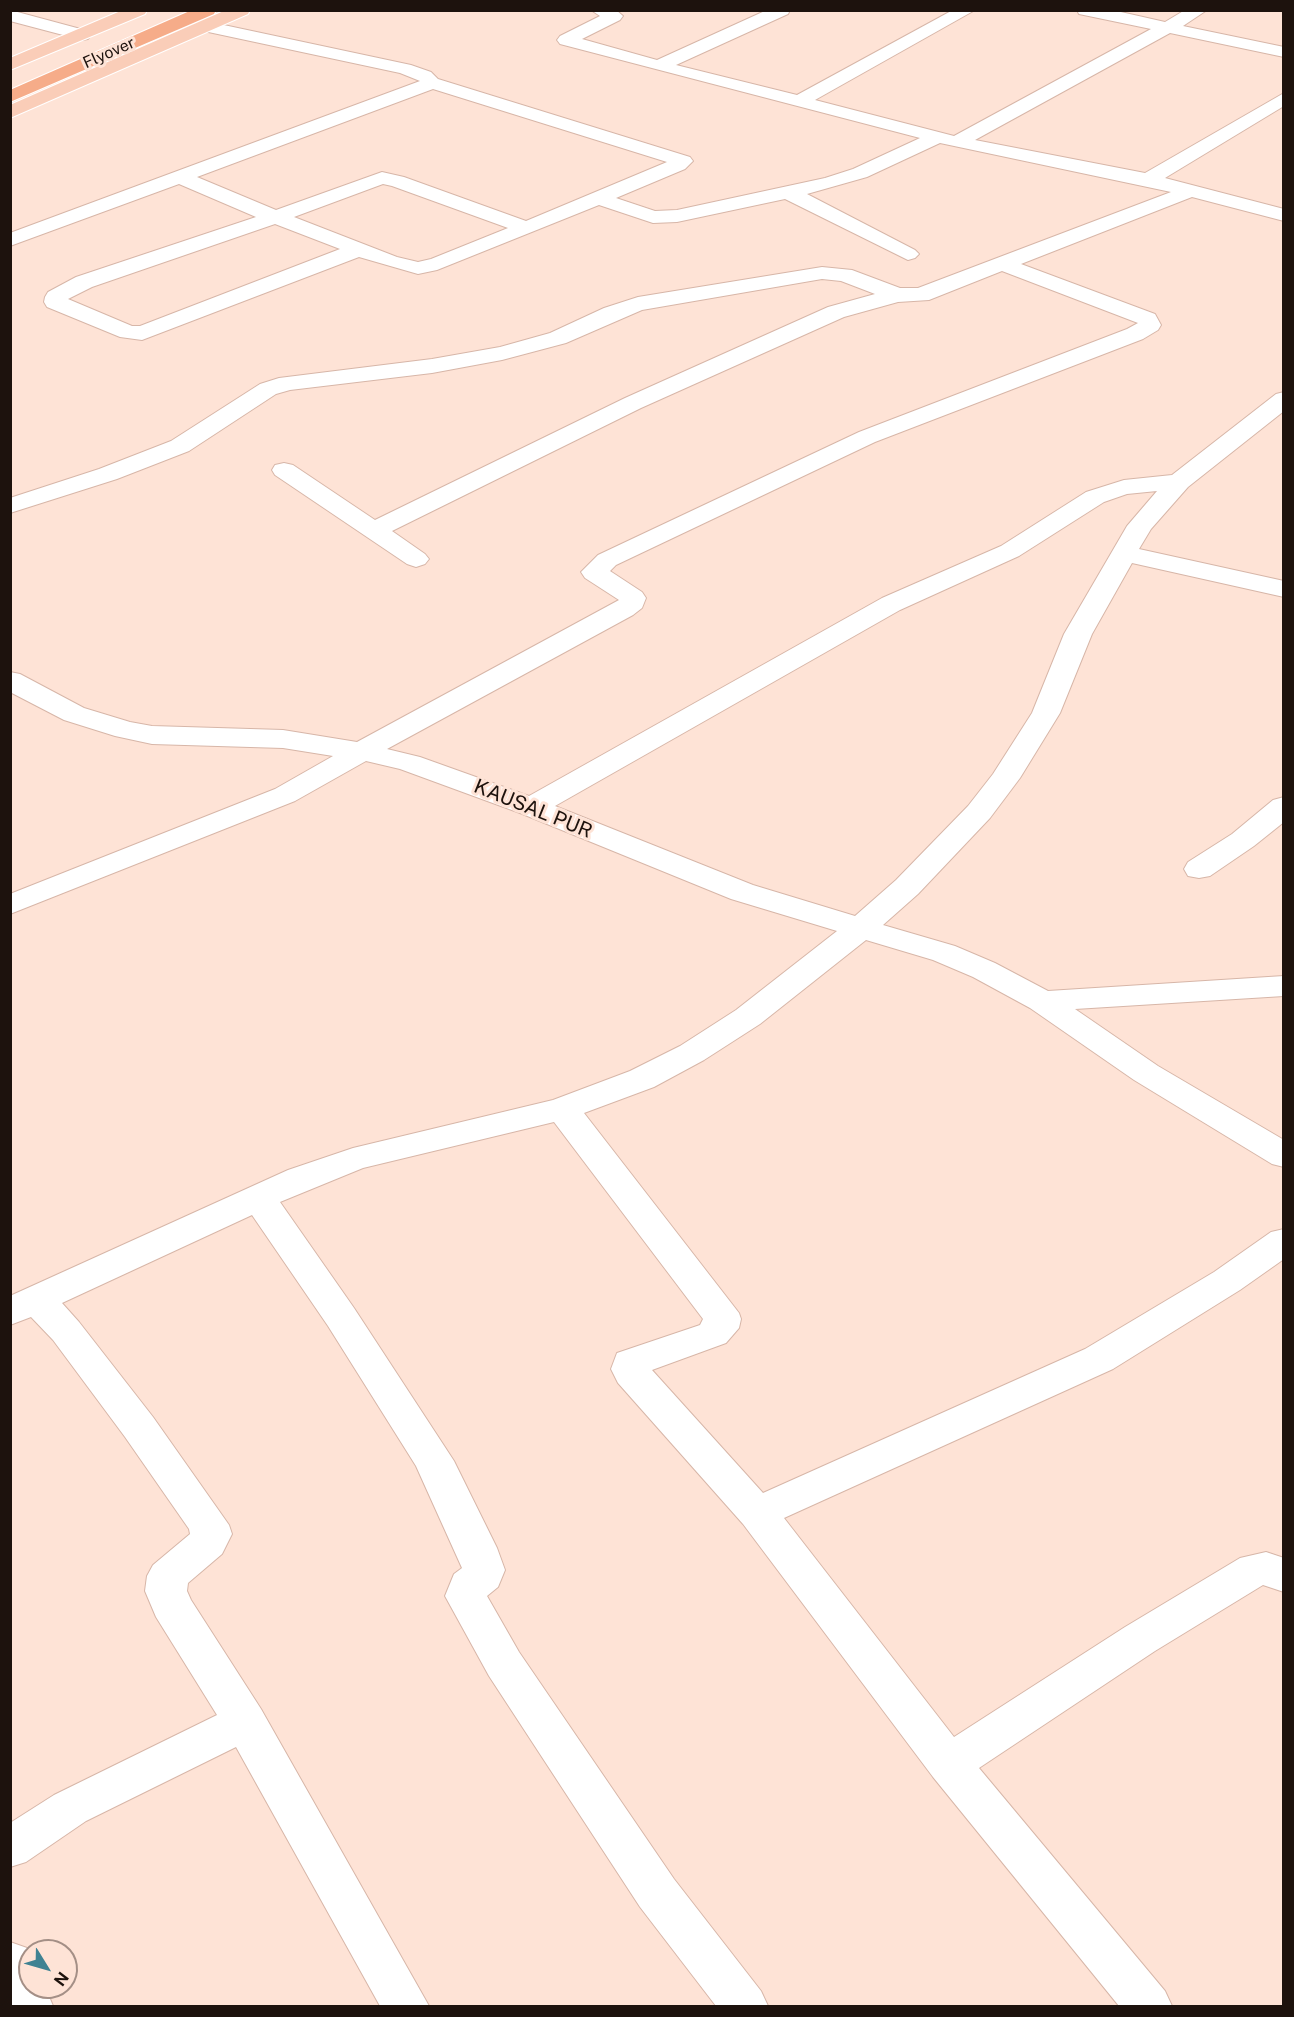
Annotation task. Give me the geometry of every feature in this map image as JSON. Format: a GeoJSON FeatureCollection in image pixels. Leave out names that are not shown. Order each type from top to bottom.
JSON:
{"type":"FeatureCollection","features":[{"type":"Feature","properties":{"kind":"highway"},"geometry":{"type":"LineString","coordinates":[[10,79],[171,10]]}},
{"type":"Feature","properties":{"kind":"highway","name":"Flyover"},"geometry":{"type":"LineString","coordinates":[[10,97],[206,18]]}},
{"type":"Feature","properties":{"kind":"main road"},"geometry":{"type":"LineString","coordinates":[[10,65],[139,10]]}},
{"type":"Feature","properties":{"kind":"main road"},"geometry":{"type":"LineString","coordinates":[[10,112],[206,18],[242,10]]}},
{"type":"Feature","properties":{"kind":"street"},"geometry":{"type":"LineString","coordinates":[[599,10],[614,15],[566,40],[659,66],[948,139],[1148,180],[1284,215]]}},
{"type":"Feature","properties":{"kind":"street"},"geometry":{"type":"LineString","coordinates":[[659,66],[782,10]]}},
{"type":"Feature","properties":{"kind":"street"},"geometry":{"type":"LineString","coordinates":[[799,101],[967,10]]}},
{"type":"Feature","properties":{"kind":"street"},"geometry":{"type":"LineString","coordinates":[[1085,10],[1284,52]]}},
{"type":"Feature","properties":{"kind":"street"},"geometry":{"type":"LineString","coordinates":[[597,198],[653,217],[664,218],[830,183],[948,139],[1168,28],[1199,10]]}},
{"type":"Feature","properties":{"kind":"street"},"geometry":{"type":"LineString","coordinates":[[10,15],[82,35]]}},
{"type":"Feature","properties":{"kind":"street"},"geometry":{"type":"LineString","coordinates":[[180,177],[275,217],[360,249],[412,268],[424,268],[678,165],[683,160],[432,83],[425,76],[405,69],[206,18]]}},
{"type":"Feature","properties":{"kind":"street"},"geometry":{"type":"LineString","coordinates":[[10,240],[432,83]]}},
{"type":"Feature","properties":{"kind":"street"},"geometry":{"type":"LineString","coordinates":[[1148,180],[1284,98]]}},
{"type":"Feature","properties":{"kind":"street"},"geometry":{"type":"LineString","coordinates":[[360,249],[142,333],[128,332],[55,302],[56,297],[84,282],[382,178],[397,181],[526,228]]}},
{"type":"Feature","properties":{"kind":"street"},"geometry":{"type":"LineString","coordinates":[[373,531],[633,403],[836,312],[897,295],[921,295],[1191,191]]}},
{"type":"Feature","properties":{"kind":"street"},"geometry":{"type":"LineString","coordinates":[[787,192],[908,254]]}},
{"type":"Feature","properties":{"kind":"street"},"geometry":{"type":"LineString","coordinates":[[10,905],[271,801],[630,605],[633,598],[594,573],[594,569],[607,560],[867,437],[1135,334],[1150,325],[1147,319],[1002,264]]}},
{"type":"Feature","properties":{"kind":"street"},"geometry":{"type":"LineString","coordinates":[[10,506],[108,474],[170,450],[195,437],[268,390],[287,383],[432,366],[502,353],[558,338],[612,313],[639,304],[822,273],[844,275],[897,295]]}},
{"type":"Feature","properties":{"kind":"street"},"geometry":{"type":"LineString","coordinates":[[24,1306],[260,1199],[301,1178],[353,1159],[562,1109],[642,1079],[692,1053],[748,1017],[862,927],[946,848],[1005,778],[1046,713],[1078,633],[1140,526],[1179,482],[1284,399]]}},
{"type":"Feature","properties":{"kind":"street"},"geometry":{"type":"LineString","coordinates":[[284,470],[416,559]]}},
{"type":"Feature","properties":{"kind":"street"},"geometry":{"type":"LineString","coordinates":[[531,807],[891,604],[1010,550],[1095,497],[1124,487],[1179,482]]}},
{"type":"Feature","properties":{"kind":"street"},"geometry":{"type":"LineString","coordinates":[[1125,554],[1284,590]]}},
{"type":"Feature","properties":{"kind":"street","name":"KAUSAL PUR"},"geometry":{"type":"LineString","coordinates":[[10,680],[74,714],[125,730],[153,735],[283,739],[364,752],[431,769],[742,892],[944,953],[984,970],[1042,1001],[1146,1073],[1284,1156]]}},
{"type":"Feature","properties":{"kind":"street"},"geometry":{"type":"LineString","coordinates":[[1199,869],[1243,840],[1284,806]]}},
{"type":"Feature","properties":{"kind":"street"},"geometry":{"type":"LineString","coordinates":[[1042,1001],[1284,986]]}},
{"type":"Feature","properties":{"kind":"street"},"geometry":{"type":"LineString","coordinates":[[562,1109],[720,1313],[723,1323],[713,1334],[631,1363],[630,1369],[757,1513],[949,1764],[1148,2007]]}},
{"type":"Feature","properties":{"kind":"street"},"geometry":{"type":"LineString","coordinates":[[260,1199],[341,1317],[434,1461],[476,1548],[484,1570],[483,1576],[470,1585],[466,1596],[504,1664],[657,1893],[744,2007]]}},
{"type":"Feature","properties":{"kind":"street"},"geometry":{"type":"LineString","coordinates":[[757,1513],[1099,1359],[1227,1281],[1284,1241]]}},
{"type":"Feature","properties":{"kind":"street"},"geometry":{"type":"LineString","coordinates":[[24,1306],[66,1331],[139,1427],[208,1525],[211,1534],[207,1543],[168,1576],[166,1591],[171,1605],[245,1722],[405,2007]]}},
{"type":"Feature","properties":{"kind":"street"},"geometry":{"type":"LineString","coordinates":[[949,1764],[1140,1640],[1255,1569],[1278,1567]]}},
{"type":"Feature","properties":{"kind":"street"},"geometry":{"type":"LineString","coordinates":[[10,1848],[70,1808],[245,1722]]}},
{"type":"Feature","properties":{"kind":"street"},"geometry":{"type":"LineString","coordinates":[[10,1963],[28,2007]]}}]}
